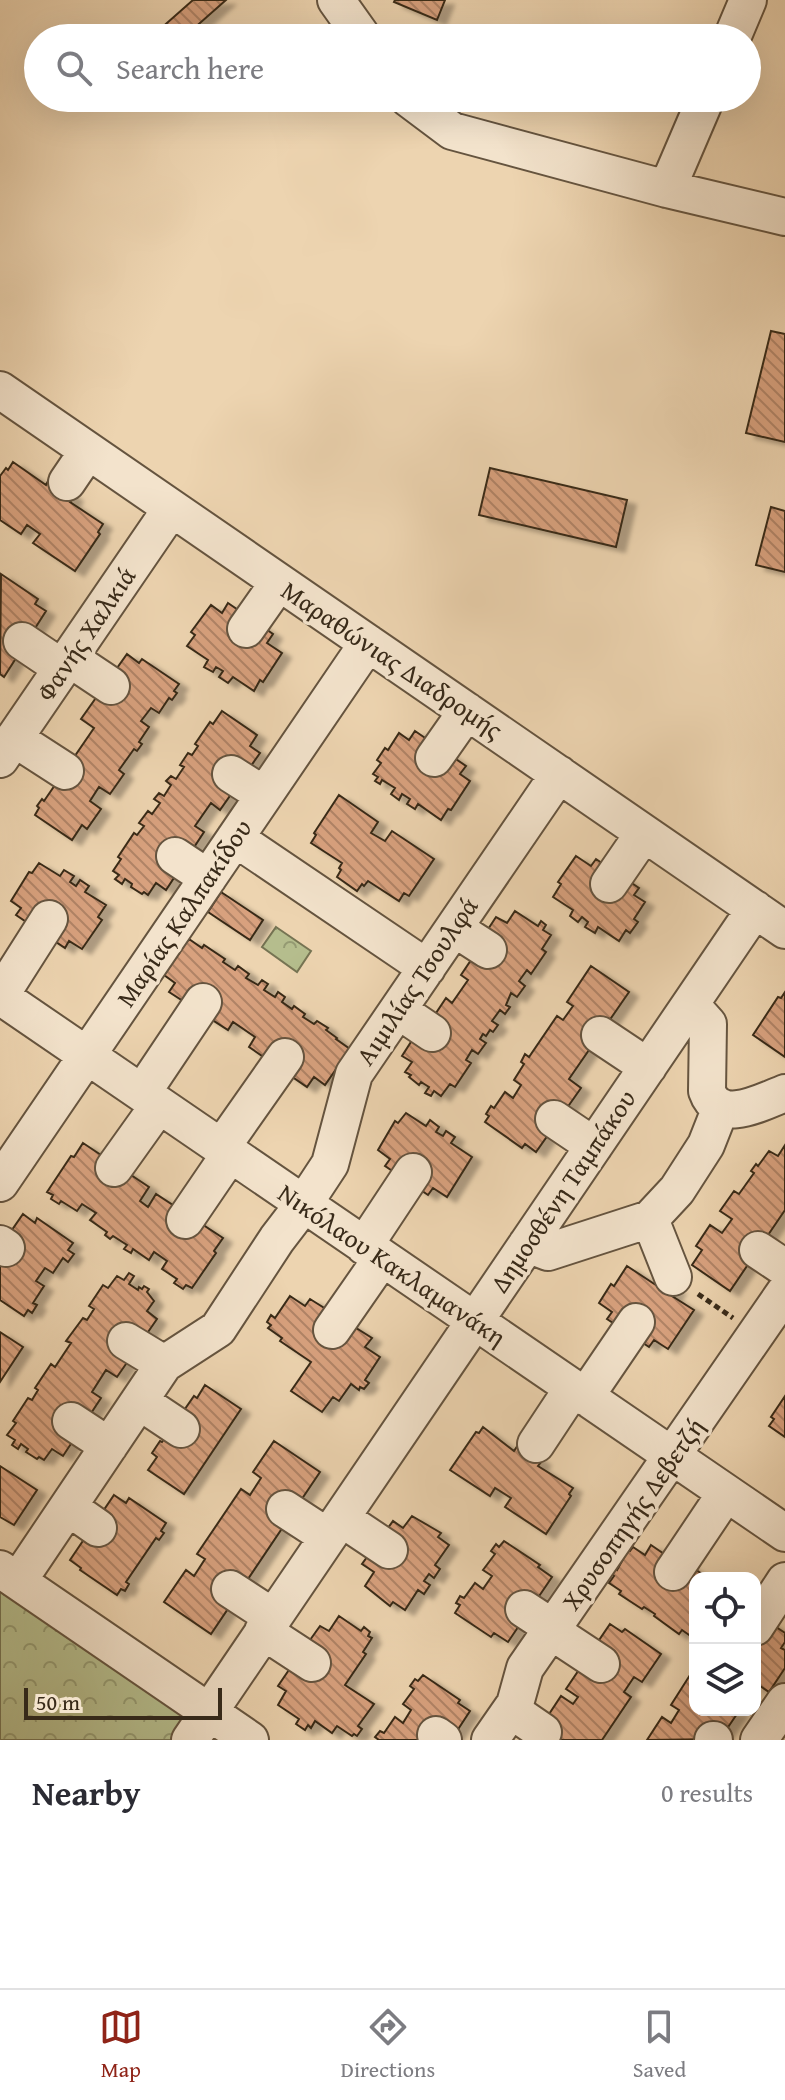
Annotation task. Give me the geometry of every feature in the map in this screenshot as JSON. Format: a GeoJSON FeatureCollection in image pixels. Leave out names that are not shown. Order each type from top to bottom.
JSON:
{"type":"FeatureCollection","features":[{"type":"Feature","properties":{"kind":"street"},"geometry":{"type":"LineString","coordinates":[[336,0],[353,24]]}},
{"type":"Feature","properties":{"kind":"street"},"geometry":{"type":"LineString","coordinates":[[738,24],[748,0]]}},
{"type":"Feature","properties":{"kind":"street"},"geometry":{"type":"LineString","coordinates":[[427,112],[452,131],[785,217]]}},
{"type":"Feature","properties":{"kind":"street"},"geometry":{"type":"LineString","coordinates":[[667,189],[700,112]]}},
{"type":"Feature","properties":{"kind":"street","name":"Μαραθώνιας Διαδρομής"},"geometry":{"type":"LineString","coordinates":[[0,390],[785,930]]}},
{"type":"Feature","properties":{"kind":"street"},"geometry":{"type":"LineString","coordinates":[[67,482],[88,451]]}},
{"type":"Feature","properties":{"kind":"street","name":"Φανής Χαλκιά"},"geometry":{"type":"LineString","coordinates":[[7,749],[171,509]]}},
{"type":"Feature","properties":{"kind":"street"},"geometry":{"type":"LineString","coordinates":[[246,629],[279,582]]}},
{"type":"Feature","properties":{"kind":"street"},"geometry":{"type":"LineString","coordinates":[[22,641],[111,686]]}},
{"type":"Feature","properties":{"kind":"street","name":"Μαρίας Καλπακίδου"},"geometry":{"type":"LineString","coordinates":[[0,1183],[368,643]]}},
{"type":"Feature","properties":{"kind":"street"},"geometry":{"type":"LineString","coordinates":[[434,758],[467,711]]}},
{"type":"Feature","properties":{"kind":"street"},"geometry":{"type":"LineString","coordinates":[[7,749],[65,771]]}},
{"type":"Feature","properties":{"kind":"street"},"geometry":{"type":"LineString","coordinates":[[231,774],[264,795]]}},
{"type":"Feature","properties":{"kind":"street","name":"Αιμιλίας Τσουλφά"},"geometry":{"type":"LineString","coordinates":[[9,1575],[68,1507],[164,1364],[218,1329],[330,1164],[354,1074],[559,774]]}},
{"type":"Feature","properties":{"kind":"street"},"geometry":{"type":"LineString","coordinates":[[609,884],[644,833]]}},
{"type":"Feature","properties":{"kind":"street"},"geometry":{"type":"LineString","coordinates":[[235,838],[340,895],[427,968]]}},
{"type":"Feature","properties":{"kind":"street"},"geometry":{"type":"LineString","coordinates":[[175,856],[208,878]]}},
{"type":"Feature","properties":{"kind":"street","name":"Δημοσθένη Ταμπάκου"},"geometry":{"type":"LineString","coordinates":[[199,1726],[755,909]]}},
{"type":"Feature","properties":{"kind":"street"},"geometry":{"type":"LineString","coordinates":[[0,996],[49,919]]}},
{"type":"Feature","properties":{"kind":"street"},"geometry":{"type":"LineString","coordinates":[[454,928],[488,950]]}},
{"type":"Feature","properties":{"kind":"street","name":"Νικόλαου Κακλαμανάκη"},"geometry":{"type":"LineString","coordinates":[[0,996],[726,1493],[782,1524]]}},
{"type":"Feature","properties":{"kind":"street"},"geometry":{"type":"LineString","coordinates":[[114,1168],[203,1002]]}},
{"type":"Feature","properties":{"kind":"street"},"geometry":{"type":"LineString","coordinates":[[691,1005],[708,1024],[707,1091],[710,1100],[721,1107],[739,1110],[785,1093]]}},
{"type":"Feature","properties":{"kind":"street"},"geometry":{"type":"LineString","coordinates":[[398,1010],[432,1033]]}},
{"type":"Feature","properties":{"kind":"street"},"geometry":{"type":"LineString","coordinates":[[600,1035],[648,1067]]}},
{"type":"Feature","properties":{"kind":"street"},"geometry":{"type":"LineString","coordinates":[[185,1220],[285,1057]]}},
{"type":"Feature","properties":{"kind":"street"},"geometry":{"type":"LineString","coordinates":[[527,1244],[548,1252],[650,1219],[685,1179],[706,1145],[721,1107]]}},
{"type":"Feature","properties":{"kind":"street"},"geometry":{"type":"LineString","coordinates":[[554,1119],[594,1146]]}},
{"type":"Feature","properties":{"kind":"street"},"geometry":{"type":"LineString","coordinates":[[332,1330],[413,1172]]}},
{"type":"Feature","properties":{"kind":"street"},"geometry":{"type":"LineString","coordinates":[[650,1219],[673,1277]]}},
{"type":"Feature","properties":{"kind":"street","name":"Χρυσοπηγής Δεβετζή"},"geometry":{"type":"LineString","coordinates":[[490,1740],[515,1704],[543,1623],[673,1457],[785,1292]]}},
{"type":"Feature","properties":{"kind":"street"},"geometry":{"type":"LineString","coordinates":[[536,1444],[636,1322]]}},
{"type":"Feature","properties":{"kind":"street"},"geometry":{"type":"LineString","coordinates":[[126,1341],[164,1364]]}},
{"type":"Feature","properties":{"kind":"street"},"geometry":{"type":"LineString","coordinates":[[139,1401],[181,1429]]}},
{"type":"Feature","properties":{"kind":"street"},"geometry":{"type":"LineString","coordinates":[[71,1421],[109,1446]]}},
{"type":"Feature","properties":{"kind":"street"},"geometry":{"type":"LineString","coordinates":[[673,1572],[726,1493]]}},
{"type":"Feature","properties":{"kind":"street"},"geometry":{"type":"LineString","coordinates":[[68,1507],[98,1528]]}},
{"type":"Feature","properties":{"kind":"street"},"geometry":{"type":"LineString","coordinates":[[285,1509],[389,1550]]}},
{"type":"Feature","properties":{"kind":"street"},"geometry":{"type":"LineString","coordinates":[[9,1575],[199,1726],[250,1740]]}},
{"type":"Feature","properties":{"kind":"street"},"geometry":{"type":"LineString","coordinates":[[761,1618],[785,1581]]}},
{"type":"Feature","properties":{"kind":"street"},"geometry":{"type":"LineString","coordinates":[[230,1589],[312,1663]]}},
{"type":"Feature","properties":{"kind":"street"},"geometry":{"type":"LineString","coordinates":[[543,1623],[601,1664]]}},
{"type":"Feature","properties":{"kind":"street"},"geometry":{"type":"LineString","coordinates":[[759,1740],[785,1702]]}},
{"type":"Feature","properties":{"kind":"street"},"geometry":{"type":"LineString","coordinates":[[511,1710],[543,1732]]}},
{"type":"Feature","properties":{"kind":"path"},"geometry":{"type":"LineString","coordinates":[[673,1277],[757,1334]]}},
{"type":"Feature","properties":{"kind":"green space"},"geometry":{"type":"Polygon","coordinates":[[[276,927],[311,951],[297,972],[262,947],[276,927]]]}},
{"type":"Feature","properties":{"kind":"green space"},"geometry":{"type":"Polygon","coordinates":[[[0,1590],[220,1740],[0,1740],[0,1590]]]}},
{"type":"Feature","properties":{"kind":"building"},"geometry":{"type":"Polygon","coordinates":[[[193,0],[226,0],[199,24],[166,24],[193,0]]]}},
{"type":"Feature","properties":{"kind":"building"},"geometry":{"type":"Polygon","coordinates":[[[395,0],[445,0],[437,20],[395,0]]]}},
{"type":"Feature","properties":{"kind":"building"},"geometry":{"type":"Polygon","coordinates":[[[771,331],[785,334],[785,442],[746,433],[771,331]]]}},
{"type":"Feature","properties":{"kind":"building"},"geometry":{"type":"Polygon","coordinates":[[[13,462],[46,485],[51,480],[74,497],[70,502],[103,524],[98,532],[100,534],[75,571],[33,543],[40,534],[27,525],[21,534],[0,520],[0,476],[13,462]]]}},
{"type":"Feature","properties":{"kind":"building"},"geometry":{"type":"Polygon","coordinates":[[[490,468],[627,500],[616,547],[479,515],[490,468]]]}},
{"type":"Feature","properties":{"kind":"building"},"geometry":{"type":"Polygon","coordinates":[[[771,507],[785,511],[785,572],[756,565],[771,507]]]}},
{"type":"Feature","properties":{"kind":"building"},"geometry":{"type":"Polygon","coordinates":[[[1,574],[38,599],[35,604],[46,611],[4,677],[0,674],[1,574]]]}},
{"type":"Feature","properties":{"kind":"building"},"geometry":{"type":"Polygon","coordinates":[[[228,603],[273,634],[267,643],[282,653],[254,691],[233,677],[228,683],[219,677],[223,671],[216,667],[213,672],[204,667],[208,660],[187,646],[195,635],[191,632],[211,605],[222,613],[228,603]]]}},
{"type":"Feature","properties":{"kind":"building"},"geometry":{"type":"Polygon","coordinates":[[[127,654],[139,663],[142,659],[179,684],[174,691],[177,693],[172,700],[169,698],[159,713],[151,708],[141,721],[149,727],[139,742],[142,744],[137,751],[134,749],[119,770],[124,774],[110,794],[99,787],[90,801],[101,809],[87,829],[82,825],[72,840],[35,815],[37,806],[42,799],[44,801],[94,728],[81,719],[127,654]]]}},
{"type":"Feature","properties":{"kind":"building"},"geometry":{"type":"Polygon","coordinates":[[[222,711],[257,735],[250,746],[260,753],[220,810],[211,803],[195,826],[204,832],[166,890],[156,883],[148,895],[131,887],[132,884],[125,879],[122,884],[115,879],[119,875],[113,871],[121,859],[118,857],[134,833],[137,835],[144,826],[139,823],[148,811],[152,814],[160,803],[154,799],[159,793],[164,796],[171,785],[166,781],[171,776],[176,779],[188,753],[192,755],[198,746],[195,744],[210,722],[213,724],[222,711]]]}},
{"type":"Feature","properties":{"kind":"building"},"geometry":{"type":"Polygon","coordinates":[[[415,731],[466,766],[460,774],[470,781],[441,820],[418,804],[415,809],[407,804],[410,799],[402,794],[399,800],[391,794],[395,788],[382,780],[380,784],[375,781],[378,777],[373,774],[381,763],[377,760],[385,748],[388,750],[399,733],[409,740],[415,731]]]}},
{"type":"Feature","properties":{"kind":"building"},"geometry":{"type":"Polygon","coordinates":[[[339,795],[378,822],[371,833],[385,841],[392,831],[434,859],[409,896],[404,893],[399,901],[368,881],[357,891],[337,877],[342,863],[311,843],[316,835],[314,833],[339,795]]]}},
{"type":"Feature","properties":{"kind":"building"},"geometry":{"type":"Polygon","coordinates":[[[576,856],[591,866],[596,859],[639,888],[634,895],[645,902],[634,919],[638,922],[630,933],[626,930],[619,941],[598,927],[595,933],[585,927],[588,922],[582,917],[578,922],[570,916],[573,910],[553,897],[561,884],[558,882],[576,856]]]}},
{"type":"Feature","properties":{"kind":"building"},"geometry":{"type":"Polygon","coordinates":[[[39,863],[60,876],[64,870],[74,876],[70,882],[76,886],[80,880],[89,886],[85,892],[106,905],[98,917],[102,920],[82,949],[69,941],[65,948],[16,915],[21,908],[11,901],[29,872],[32,873],[39,863]]]}},
{"type":"Feature","properties":{"kind":"building"},"geometry":{"type":"Polygon","coordinates":[[[221,892],[263,920],[250,940],[208,912],[221,892]]]}},
{"type":"Feature","properties":{"kind":"building"},"geometry":{"type":"Polygon","coordinates":[[[515,911],[538,926],[541,921],[546,925],[543,930],[551,935],[542,949],[546,952],[531,974],[527,970],[519,981],[525,986],[517,997],[511,993],[506,1005],[510,1007],[505,1014],[500,1010],[492,1021],[498,1025],[493,1032],[490,1030],[486,1036],[483,1034],[480,1039],[486,1043],[478,1054],[472,1050],[466,1060],[471,1063],[455,1087],[450,1084],[441,1096],[434,1091],[431,1096],[425,1093],[429,1087],[421,1082],[419,1085],[405,1072],[412,1062],[402,1056],[446,998],[452,1003],[468,980],[461,975],[496,917],[507,923],[515,911]]]}},
{"type":"Feature","properties":{"kind":"building"},"geometry":{"type":"Polygon","coordinates":[[[189,939],[225,959],[223,962],[235,970],[238,966],[249,974],[246,978],[258,985],[262,980],[268,984],[264,990],[275,997],[278,992],[285,997],[282,1002],[292,1009],[294,1006],[314,1024],[317,1021],[328,1028],[326,1030],[350,1049],[325,1085],[314,1077],[307,1087],[249,1047],[255,1037],[233,1022],[228,1030],[169,992],[175,983],[164,975],[180,952],[176,949],[189,939]]]}},
{"type":"Feature","properties":{"kind":"building"},"geometry":{"type":"Polygon","coordinates":[[[591,966],[629,992],[569,1079],[581,1088],[536,1152],[525,1144],[522,1148],[485,1122],[489,1116],[486,1114],[505,1092],[513,1098],[521,1085],[514,1080],[524,1064],[521,1062],[525,1054],[529,1057],[557,1016],[563,1020],[573,1006],[567,1002],[591,966]]]}},
{"type":"Feature","properties":{"kind":"building"},"geometry":{"type":"Polygon","coordinates":[[[785,992],[785,1057],[753,1035],[778,997],[781,998],[785,992]]]}},
{"type":"Feature","properties":{"kind":"building"},"geometry":{"type":"Polygon","coordinates":[[[406,1113],[426,1126],[430,1120],[439,1127],[436,1132],[443,1136],[446,1131],[455,1137],[451,1143],[472,1157],[447,1197],[433,1188],[428,1195],[385,1166],[390,1159],[378,1150],[395,1121],[398,1123],[406,1113]]]}},
{"type":"Feature","properties":{"kind":"building"},"geometry":{"type":"Polygon","coordinates":[[[83,1143],[149,1187],[140,1201],[148,1207],[156,1194],[223,1238],[192,1288],[186,1285],[183,1289],[174,1283],[177,1279],[162,1269],[167,1261],[154,1252],[149,1260],[133,1249],[131,1253],[124,1249],[127,1245],[113,1236],[110,1239],[105,1235],[107,1232],[90,1220],[96,1213],[82,1204],[77,1211],[51,1199],[53,1195],[47,1192],[83,1143]]]}},
{"type":"Feature","properties":{"kind":"building"},"geometry":{"type":"Polygon","coordinates":[[[785,1145],[785,1210],[730,1291],[692,1265],[702,1250],[696,1246],[710,1225],[722,1233],[732,1219],[720,1211],[734,1191],[739,1194],[754,1173],[751,1171],[769,1151],[778,1156],[785,1145]]]}},
{"type":"Feature","properties":{"kind":"building"},"geometry":{"type":"Polygon","coordinates":[[[23,1214],[35,1223],[37,1218],[73,1243],[68,1250],[74,1254],[68,1262],[63,1258],[53,1273],[45,1268],[36,1281],[44,1286],[33,1303],[37,1305],[32,1313],[28,1310],[24,1316],[0,1300],[0,1256],[5,1240],[23,1214]]]}},
{"type":"Feature","properties":{"kind":"building"},"geometry":{"type":"Polygon","coordinates":[[[627,1266],[662,1289],[677,1289],[672,1296],[694,1310],[668,1349],[654,1340],[649,1347],[607,1319],[612,1312],[599,1303],[627,1266]]]}},
{"type":"Feature","properties":{"kind":"building"},"geometry":{"type":"Polygon","coordinates":[[[129,1273],[134,1276],[129,1284],[138,1290],[144,1286],[149,1289],[147,1292],[154,1301],[147,1311],[157,1319],[117,1377],[106,1370],[92,1392],[101,1398],[63,1456],[52,1449],[44,1460],[37,1459],[26,1452],[28,1449],[21,1444],[18,1449],[12,1445],[15,1440],[7,1435],[16,1423],[13,1421],[28,1398],[32,1400],[38,1390],[35,1388],[51,1364],[55,1367],[71,1343],[66,1341],[83,1318],[87,1320],[94,1309],[89,1306],[103,1285],[108,1288],[117,1276],[124,1280],[129,1273]]]}},
{"type":"Feature","properties":{"kind":"building"},"geometry":{"type":"Polygon","coordinates":[[[290,1296],[305,1306],[310,1299],[372,1338],[365,1347],[380,1357],[365,1380],[369,1383],[364,1389],[360,1387],[359,1390],[351,1384],[339,1401],[333,1397],[322,1412],[291,1391],[311,1362],[280,1341],[282,1338],[268,1328],[271,1315],[275,1318],[290,1296]]]}},
{"type":"Feature","properties":{"kind":"building"},"geometry":{"type":"Polygon","coordinates":[[[0,1332],[23,1347],[0,1382],[0,1332]]]}},
{"type":"Feature","properties":{"kind":"building"},"geometry":{"type":"Polygon","coordinates":[[[205,1385],[241,1409],[184,1494],[148,1470],[157,1457],[152,1453],[160,1441],[205,1385]]]}},
{"type":"Feature","properties":{"kind":"building"},"geometry":{"type":"Polygon","coordinates":[[[785,1396],[785,1437],[769,1426],[774,1419],[771,1417],[785,1396]]]}},
{"type":"Feature","properties":{"kind":"building"},"geometry":{"type":"Polygon","coordinates":[[[483,1427],[514,1451],[518,1445],[542,1461],[538,1466],[573,1488],[546,1534],[505,1507],[511,1498],[495,1488],[490,1496],[450,1470],[476,1432],[479,1433],[483,1427]]]}},
{"type":"Feature","properties":{"kind":"building"},"geometry":{"type":"Polygon","coordinates":[[[274,1441],[320,1472],[211,1634],[164,1602],[186,1570],[194,1576],[205,1559],[197,1554],[241,1489],[250,1495],[261,1478],[253,1472],[274,1441]]]}},
{"type":"Feature","properties":{"kind":"building"},"geometry":{"type":"Polygon","coordinates":[[[0,1466],[37,1490],[14,1525],[0,1517],[0,1466]]]}},
{"type":"Feature","properties":{"kind":"building"},"geometry":{"type":"Polygon","coordinates":[[[114,1495],[126,1503],[129,1498],[166,1523],[161,1531],[164,1533],[159,1540],[156,1538],[126,1582],[129,1584],[125,1591],[121,1589],[117,1595],[70,1560],[114,1495]]]}},
{"type":"Feature","properties":{"kind":"building"},"geometry":{"type":"Polygon","coordinates":[[[412,1516],[441,1533],[438,1537],[449,1545],[435,1565],[440,1569],[434,1578],[429,1574],[424,1581],[430,1585],[424,1594],[418,1590],[405,1610],[393,1602],[390,1606],[365,1586],[374,1572],[362,1564],[393,1521],[403,1528],[412,1516]]]}},
{"type":"Feature","properties":{"kind":"building"},"geometry":{"type":"Polygon","coordinates":[[[504,1541],[552,1577],[508,1642],[494,1633],[491,1637],[455,1613],[460,1605],[456,1603],[460,1596],[464,1598],[475,1583],[483,1589],[492,1576],[483,1570],[495,1554],[491,1551],[496,1544],[499,1547],[504,1541]]]}},
{"type":"Feature","properties":{"kind":"building"},"geometry":{"type":"Polygon","coordinates":[[[651,1545],[699,1572],[689,1572],[689,1635],[682,1630],[679,1634],[655,1614],[619,1594],[621,1591],[609,1583],[614,1576],[609,1572],[612,1567],[617,1570],[628,1550],[633,1547],[645,1555],[651,1545]]]}},
{"type":"Feature","properties":{"kind":"building"},"geometry":{"type":"Polygon","coordinates":[[[339,1616],[361,1631],[364,1627],[372,1638],[363,1652],[366,1654],[345,1685],[374,1704],[358,1726],[362,1729],[357,1736],[337,1726],[332,1733],[315,1721],[311,1728],[308,1725],[305,1730],[296,1724],[299,1719],[278,1705],[286,1691],[278,1686],[295,1661],[320,1626],[329,1631],[339,1616]]]}},
{"type":"Feature","properties":{"kind":"building"},"geometry":{"type":"Polygon","coordinates":[[[767,1621],[785,1633],[781,1648],[785,1650],[785,1668],[769,1692],[761,1687],[761,1625],[767,1621]]]}},
{"type":"Feature","properties":{"kind":"building"},"geometry":{"type":"Polygon","coordinates":[[[610,1624],[622,1632],[625,1629],[661,1654],[642,1682],[634,1677],[624,1692],[631,1697],[602,1740],[532,1740],[561,1696],[573,1704],[578,1697],[566,1689],[610,1624]]]}},
{"type":"Feature","properties":{"kind":"building"},"geometry":{"type":"Polygon","coordinates":[[[423,1675],[460,1700],[458,1703],[470,1711],[453,1737],[379,1740],[375,1737],[380,1731],[384,1733],[395,1717],[403,1723],[411,1710],[403,1704],[414,1689],[410,1686],[423,1675]]]}},
{"type":"Feature","properties":{"kind":"building"},"geometry":{"type":"Polygon","coordinates":[[[689,1677],[689,1716],[736,1716],[720,1739],[647,1740],[662,1717],[671,1723],[679,1710],[671,1705],[689,1677]]]}}]}
